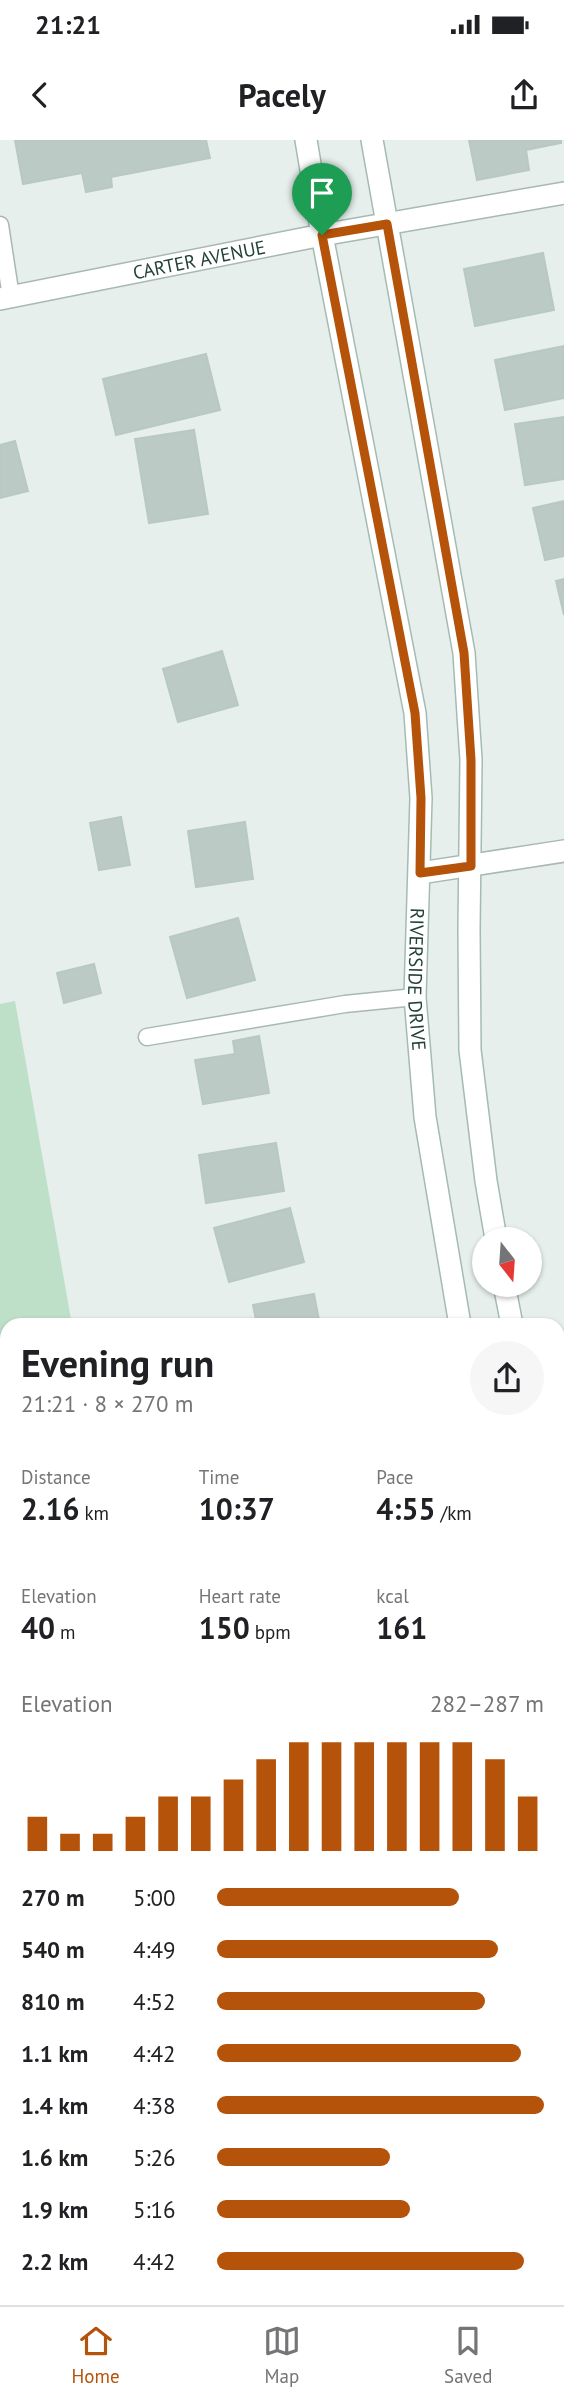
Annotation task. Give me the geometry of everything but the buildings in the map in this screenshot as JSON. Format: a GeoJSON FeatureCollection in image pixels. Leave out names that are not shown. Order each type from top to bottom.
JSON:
{"type":"FeatureCollection","features":[{"type":"Feature","properties":{"kind":"street","name":"RIVERSIDE DRIVE"},"geometry":{"type":"LineString","coordinates":[[306,140],[415,713],[421,798],[415,997],[425,1117],[459,1318]]}},
{"type":"Feature","properties":{"kind":"street"},"geometry":{"type":"LineString","coordinates":[[372,140],[464,653],[471,760],[470,1050],[494,1227]]}},
{"type":"Feature","properties":{"kind":"street","name":"CARTER AVENUE"},"geometry":{"type":"LineString","coordinates":[[5,298],[322,235],[564,193]]}},
{"type":"Feature","properties":{"kind":"street"},"geometry":{"type":"LineString","coordinates":[[420,873],[564,851]]}},
{"type":"Feature","properties":{"kind":"street"},"geometry":{"type":"LineString","coordinates":[[507,1297],[511,1318]]}},
{"type":"Feature","properties":{"kind":"lane"},"geometry":{"type":"LineString","coordinates":[[0,225],[5,298]]}},
{"type":"Feature","properties":{"kind":"lane"},"geometry":{"type":"LineString","coordinates":[[147,1037],[345,1004],[415,997]]}},
{"type":"Feature","properties":{"kind":"green space"},"geometry":{"type":"Polygon","coordinates":[[[15,1001],[71,1318],[0,1318],[0,1004],[15,1001]]]}},
{"type":"Feature","properties":{"kind":"route"},"geometry":{"type":"LineString","coordinates":[[387,224],[464,653],[471,760],[471,866],[420,873],[421,798],[415,713],[322,235],[387,224]]}}]}
